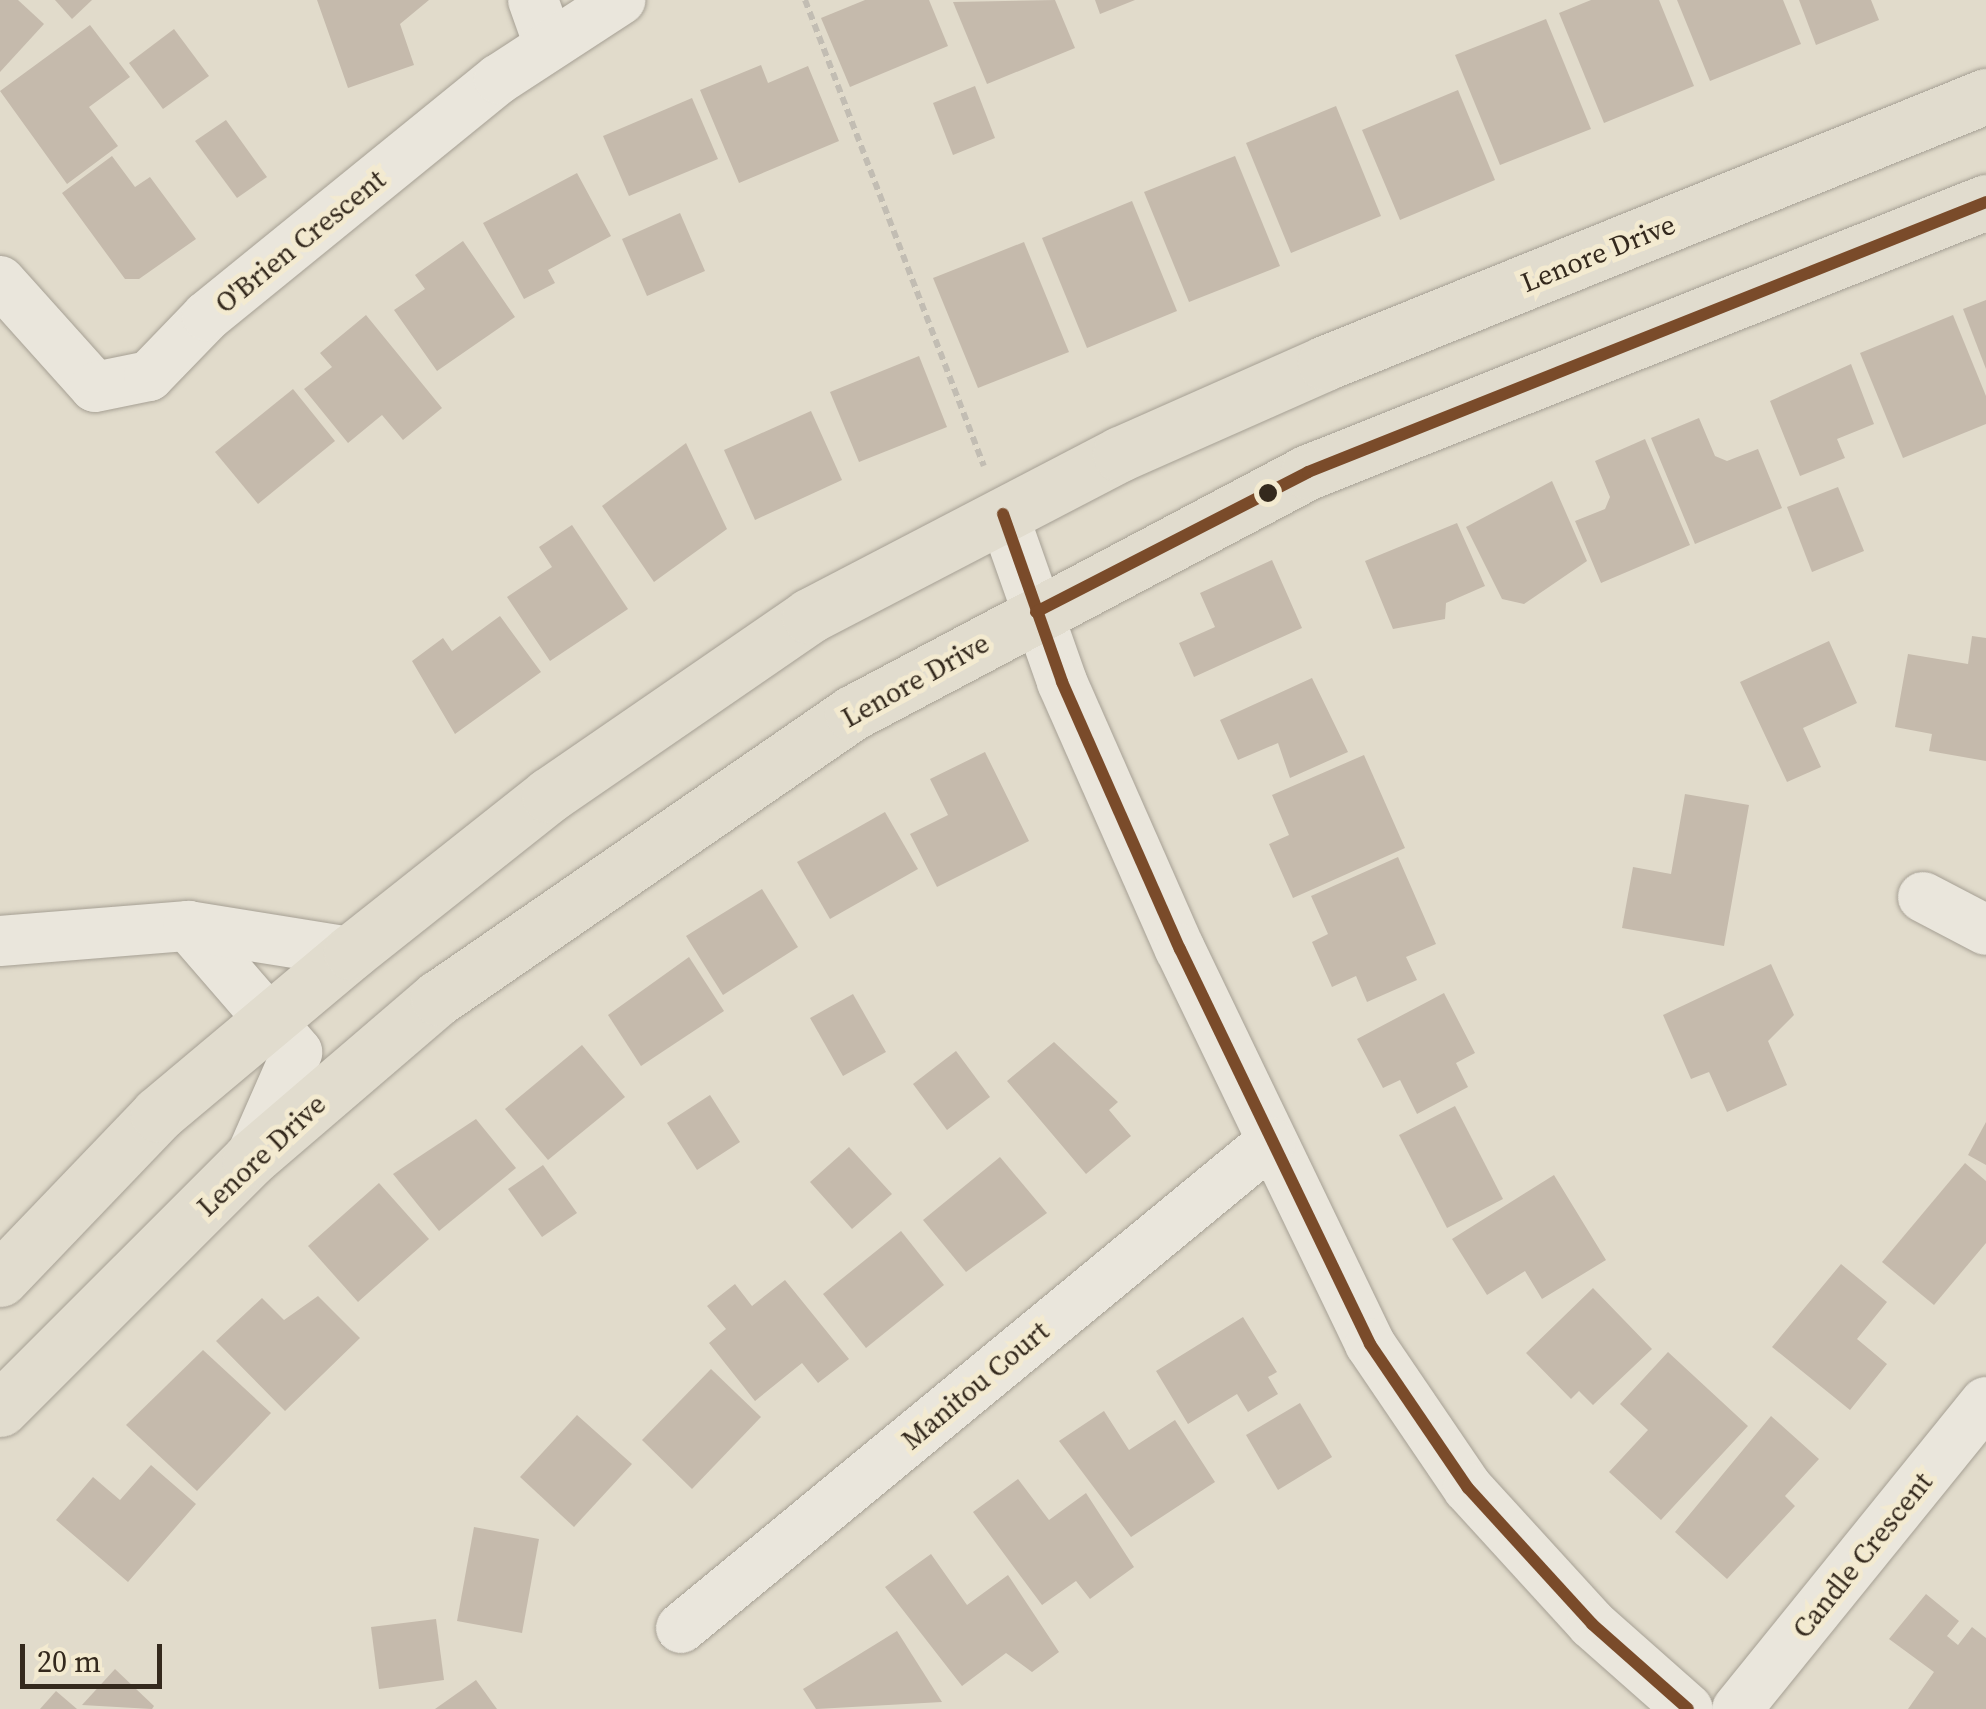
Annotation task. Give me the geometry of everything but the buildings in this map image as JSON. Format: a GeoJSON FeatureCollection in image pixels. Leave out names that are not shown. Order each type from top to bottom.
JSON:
{"type":"FeatureCollection","features":[{"type":"Feature","properties":{"kind":"main road","name":"Lenore Drive"},"geometry":{"type":"LineString","coordinates":[[0,1279],[158,1114],[350,952],[548,794],[809,616],[1003,514],[1325,363],[1986,96]]}},
{"type":"Feature","properties":{"kind":"main road","name":"Lenore Drive"},"geometry":{"type":"LineString","coordinates":[[0,1408],[250,1160],[438,998],[605,875],[852,713],[1036,612],[1308,472],[1986,202]]}},
{"type":"Feature","properties":{"kind":"street","name":"O'Brien Crescent"},"geometry":{"type":"LineString","coordinates":[[0,281],[96,387],[150,376],[207,316],[541,22],[620,0]]}},
{"type":"Feature","properties":{"kind":"street"},"geometry":{"type":"LineString","coordinates":[[1003,514],[1036,612],[1271,1142],[1414,1418],[1578,1609],[1688,1709]]}},
{"type":"Feature","properties":{"kind":"street"},"geometry":{"type":"LineString","coordinates":[[1923,896],[1986,930]]}},
{"type":"Feature","properties":{"kind":"street"},"geometry":{"type":"LineString","coordinates":[[0,941],[188,926],[350,952]]}},
{"type":"Feature","properties":{"kind":"street"},"geometry":{"type":"LineString","coordinates":[[188,926],[297,1052],[250,1160]]}},
{"type":"Feature","properties":{"kind":"street","name":"Manitou Court"},"geometry":{"type":"LineString","coordinates":[[680,1628],[1271,1142]]}},
{"type":"Feature","properties":{"kind":"street","name":"Candle Crescent"},"geometry":{"type":"LineString","coordinates":[[1737,1709],[1986,1402]]}},
{"type":"Feature","properties":{"kind":"path"},"geometry":{"type":"LineString","coordinates":[[805,0],[984,464]]}},
{"type":"Feature","properties":{"kind":"transit line"},"geometry":{"type":"LineString","coordinates":[[1036,612],[1308,472],[1986,202]]}},
{"type":"Feature","properties":{"kind":"transit line"},"geometry":{"type":"LineString","coordinates":[[1003,514],[1062,682],[1180,949],[1370,1344],[1468,1488],[1592,1624],[1688,1709]]}}]}
